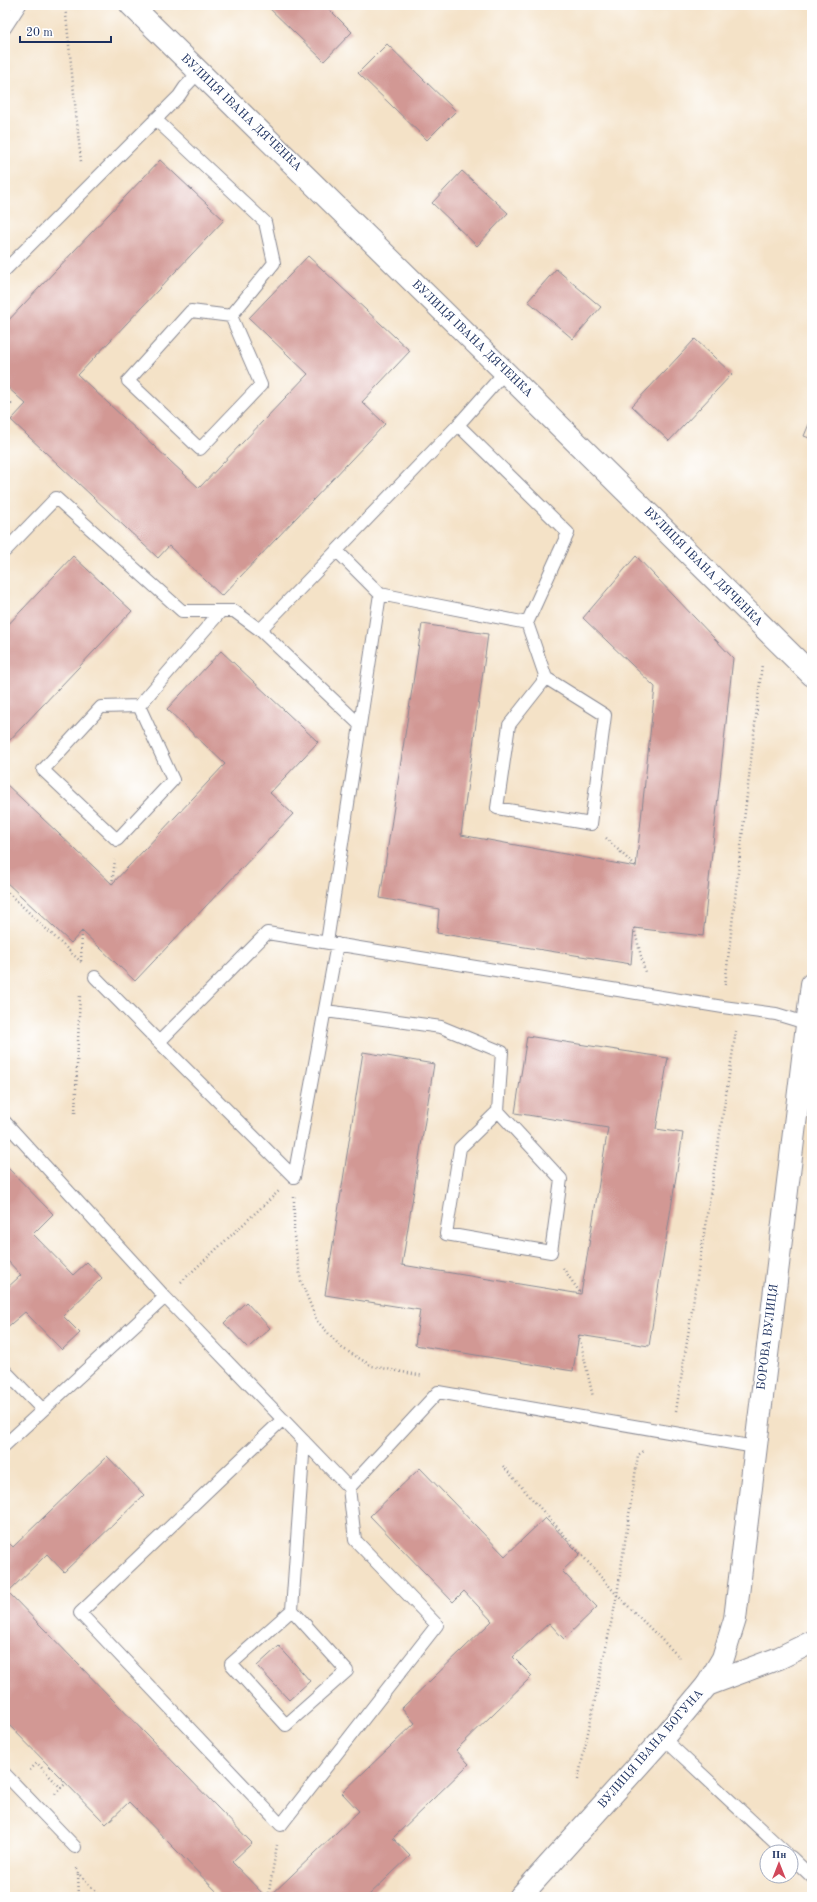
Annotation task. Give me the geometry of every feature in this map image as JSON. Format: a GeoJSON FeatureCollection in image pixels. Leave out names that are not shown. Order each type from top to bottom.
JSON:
{"type":"FeatureCollection","features":[{"type":"Feature","properties":{"kind":"street","name":"ВУЛИЦЯ ІВАНА ДЯЧЕНКА"},"geometry":{"type":"LineString","coordinates":[[131,5],[812,676]]}},
{"type":"Feature","properties":{"kind":"street","name":"БОРОВА ВУЛИЦЯ"},"geometry":{"type":"LineString","coordinates":[[706,1685],[723,1658],[735,1619],[806,1023],[812,984]]}},
{"type":"Feature","properties":{"kind":"street","name":"ВУЛИЦЯ ІВАНА БОГУНА"},"geometry":{"type":"LineString","coordinates":[[520,1897],[663,1738],[706,1685],[779,1658],[812,1642]]}},
{"type":"Feature","properties":{"kind":"lane"},"geometry":{"type":"LineString","coordinates":[[5,28],[20,5]]}},
{"type":"Feature","properties":{"kind":"lane"},"geometry":{"type":"LineString","coordinates":[[5,270],[155,119],[199,72]]}},
{"type":"Feature","properties":{"kind":"lane"},"geometry":{"type":"LineString","coordinates":[[155,119],[265,222],[274,263],[231,316]]}},
{"type":"Feature","properties":{"kind":"lane"},"geometry":{"type":"LineString","coordinates":[[191,311],[231,316],[260,385],[200,449],[128,381],[191,311]]}},
{"type":"Feature","properties":{"kind":"lane"},"geometry":{"type":"LineString","coordinates":[[260,630],[338,551],[458,425],[505,372]]}},
{"type":"Feature","properties":{"kind":"lane"},"geometry":{"type":"LineString","coordinates":[[458,425],[568,533],[528,623],[546,678],[605,716],[591,824],[497,808],[509,725],[546,678]]}},
{"type":"Feature","properties":{"kind":"lane"},"geometry":{"type":"LineString","coordinates":[[5,551],[56,498],[182,611],[234,611],[260,630],[360,725]]}},
{"type":"Feature","properties":{"kind":"lane"},"geometry":{"type":"LineString","coordinates":[[338,551],[380,594],[528,623]]}},
{"type":"Feature","properties":{"kind":"lane"},"geometry":{"type":"LineString","coordinates":[[294,1177],[326,1010],[332,943],[360,725],[380,594]]}},
{"type":"Feature","properties":{"kind":"lane"},"geometry":{"type":"LineString","coordinates":[[140,706],[173,780],[117,840],[43,770],[102,707],[140,706],[221,611]]}},
{"type":"Feature","properties":{"kind":"lane"},"geometry":{"type":"LineString","coordinates":[[159,1042],[267,933],[723,1007],[776,1014],[806,1023]]}},
{"type":"Feature","properties":{"kind":"lane"},"geometry":{"type":"LineString","coordinates":[[95,977],[294,1177]]}},
{"type":"Feature","properties":{"kind":"lane"},"geometry":{"type":"LineString","coordinates":[[326,1010],[440,1027],[502,1052],[498,1111],[460,1148],[446,1234],[551,1252],[561,1179],[498,1111]]}},
{"type":"Feature","properties":{"kind":"lane"},"geometry":{"type":"LineString","coordinates":[[5,1122],[165,1297],[283,1419],[349,1488],[355,1540],[437,1625],[281,1825],[80,1613],[283,1419]]}},
{"type":"Feature","properties":{"kind":"lane"},"geometry":{"type":"LineString","coordinates":[[5,1445],[165,1297]]}},
{"type":"Feature","properties":{"kind":"lane"},"geometry":{"type":"LineString","coordinates":[[5,1371],[42,1410]]}},
{"type":"Feature","properties":{"kind":"lane"},"geometry":{"type":"LineString","coordinates":[[349,1488],[438,1392],[755,1447]]}},
{"type":"Feature","properties":{"kind":"lane"},"geometry":{"type":"LineString","coordinates":[[292,1610],[346,1671],[286,1725],[231,1664],[292,1610],[304,1441]]}},
{"type":"Feature","properties":{"kind":"lane"},"geometry":{"type":"LineString","coordinates":[[663,1738],[776,1844]]}},
{"type":"Feature","properties":{"kind":"lane"},"geometry":{"type":"LineString","coordinates":[[5,1774],[75,1848]]}},
{"type":"Feature","properties":{"kind":"lane"},"geometry":{"type":"LineString","coordinates":[[799,1865],[812,1877]]}},
{"type":"Feature","properties":{"kind":"path"},"geometry":{"type":"LineString","coordinates":[[65,5],[84,191]]}},
{"type":"Feature","properties":{"kind":"path"},"geometry":{"type":"LineString","coordinates":[[5,398],[11,404],[5,412]]}},
{"type":"Feature","properties":{"kind":"path"},"geometry":{"type":"LineString","coordinates":[[723,1007],[762,664]]}},
{"type":"Feature","properties":{"kind":"path"},"geometry":{"type":"LineString","coordinates":[[591,824],[636,866]]}},
{"type":"Feature","properties":{"kind":"path"},"geometry":{"type":"LineString","coordinates":[[5,890],[95,977]]}},
{"type":"Feature","properties":{"kind":"path"},"geometry":{"type":"LineString","coordinates":[[634,928],[651,995]]}},
{"type":"Feature","properties":{"kind":"path"},"geometry":{"type":"LineString","coordinates":[[81,970],[82,932]]}},
{"type":"Feature","properties":{"kind":"path"},"geometry":{"type":"LineString","coordinates":[[75,1113],[80,986]]}},
{"type":"Feature","properties":{"kind":"path"},"geometry":{"type":"LineString","coordinates":[[578,1780],[617,1595],[638,1455],[672,1432],[740,1009]]}},
{"type":"Feature","properties":{"kind":"path"},"geometry":{"type":"LineString","coordinates":[[165,1297],[294,1177]]}},
{"type":"Feature","properties":{"kind":"path"},"geometry":{"type":"LineString","coordinates":[[294,1177],[294,1237],[301,1282],[317,1321],[342,1348],[372,1366],[425,1376],[438,1392]]}},
{"type":"Feature","properties":{"kind":"path"},"geometry":{"type":"LineString","coordinates":[[551,1252],[581,1294]]}},
{"type":"Feature","properties":{"kind":"path"},"geometry":{"type":"LineString","coordinates":[[579,1335],[598,1419]]}},
{"type":"Feature","properties":{"kind":"path"},"geometry":{"type":"LineString","coordinates":[[503,1466],[617,1595],[681,1659]]}},
{"type":"Feature","properties":{"kind":"path"},"geometry":{"type":"LineString","coordinates":[[54,1795],[66,1783]]}},
{"type":"Feature","properties":{"kind":"path"},"geometry":{"type":"LineString","coordinates":[[268,1897],[281,1825]]}},
{"type":"Feature","properties":{"kind":"path"},"geometry":{"type":"LineString","coordinates":[[75,1848],[79,1897]]}},
{"type":"Feature","properties":{"kind":"path"},"geometry":{"type":"LineString","coordinates":[[78,1873],[100,1897]]}},
{"type":"Feature","properties":{"kind":"building"},"geometry":{"type":"Polygon","coordinates":[[[266,5],[325,5],[352,32],[324,61],[266,5]]]}},
{"type":"Feature","properties":{"kind":"building"},"geometry":{"type":"Polygon","coordinates":[[[387,44],[456,111],[427,140],[358,73],[387,44]]]}},
{"type":"Feature","properties":{"kind":"building"},"geometry":{"type":"Polygon","coordinates":[[[160,160],[224,220],[78,375],[199,488],[308,374],[249,318],[308,256],[410,351],[362,402],[385,424],[222,596],[169,546],[158,558],[11,420],[26,404],[5,385],[5,324],[160,160]]]}},
{"type":"Feature","properties":{"kind":"building"},"geometry":{"type":"Polygon","coordinates":[[[462,171],[508,213],[477,246],[432,203],[462,171]]]}},
{"type":"Feature","properties":{"kind":"building"},"geometry":{"type":"Polygon","coordinates":[[[556,269],[601,307],[573,339],[528,301],[556,269]]]}},
{"type":"Feature","properties":{"kind":"building"},"geometry":{"type":"Polygon","coordinates":[[[695,339],[732,374],[669,441],[632,406],[695,339]]]}},
{"type":"Feature","properties":{"kind":"building"},"geometry":{"type":"Polygon","coordinates":[[[812,417],[812,439],[804,436],[812,417]]]}},
{"type":"Feature","properties":{"kind":"building"},"geometry":{"type":"Polygon","coordinates":[[[73,556],[132,611],[5,745],[5,628],[73,556]]]}},
{"type":"Feature","properties":{"kind":"building"},"geometry":{"type":"Polygon","coordinates":[[[636,556],[733,658],[703,936],[634,928],[631,964],[437,933],[439,909],[380,898],[422,624],[488,634],[461,835],[636,867],[655,687],[583,618],[636,556]]]}},
{"type":"Feature","properties":{"kind":"building"},"geometry":{"type":"Polygon","coordinates":[[[221,651],[318,742],[270,793],[293,814],[135,981],[82,931],[71,943],[5,881],[5,783],[112,884],[225,764],[167,709],[221,651]]]}},
{"type":"Feature","properties":{"kind":"building"},"geometry":{"type":"Polygon","coordinates":[[[527,1036],[668,1058],[656,1129],[683,1133],[649,1346],[579,1335],[573,1371],[415,1345],[420,1310],[325,1295],[363,1052],[434,1064],[402,1265],[581,1294],[608,1128],[515,1113],[527,1036]]]}},
{"type":"Feature","properties":{"kind":"building"},"geometry":{"type":"Polygon","coordinates":[[[5,1165],[53,1214],[33,1234],[73,1275],[87,1262],[102,1278],[63,1316],[80,1333],[62,1350],[25,1312],[5,1329],[5,1290],[21,1275],[5,1258],[5,1165]]]}},
{"type":"Feature","properties":{"kind":"building"},"geometry":{"type":"Polygon","coordinates":[[[246,1302],[270,1328],[248,1348],[224,1323],[246,1302]]]}},
{"type":"Feature","properties":{"kind":"building"},"geometry":{"type":"Polygon","coordinates":[[[107,1456],[144,1495],[64,1572],[47,1554],[8,1592],[252,1843],[232,1862],[266,1897],[222,1897],[129,1802],[106,1824],[5,1721],[5,1539],[13,1547],[107,1456]]]}},
{"type":"Feature","properties":{"kind":"building"},"geometry":{"type":"Polygon","coordinates":[[[420,1468],[505,1556],[545,1518],[580,1554],[562,1571],[597,1607],[564,1639],[549,1623],[513,1657],[532,1676],[456,1750],[469,1764],[393,1838],[410,1856],[367,1897],[269,1897],[359,1811],[342,1793],[415,1723],[402,1708],[492,1621],[464,1591],[453,1602],[370,1516],[420,1468]]]}},
{"type":"Feature","properties":{"kind":"building"},"geometry":{"type":"Polygon","coordinates":[[[279,1646],[310,1681],[289,1700],[257,1666],[279,1646]]]}}]}
